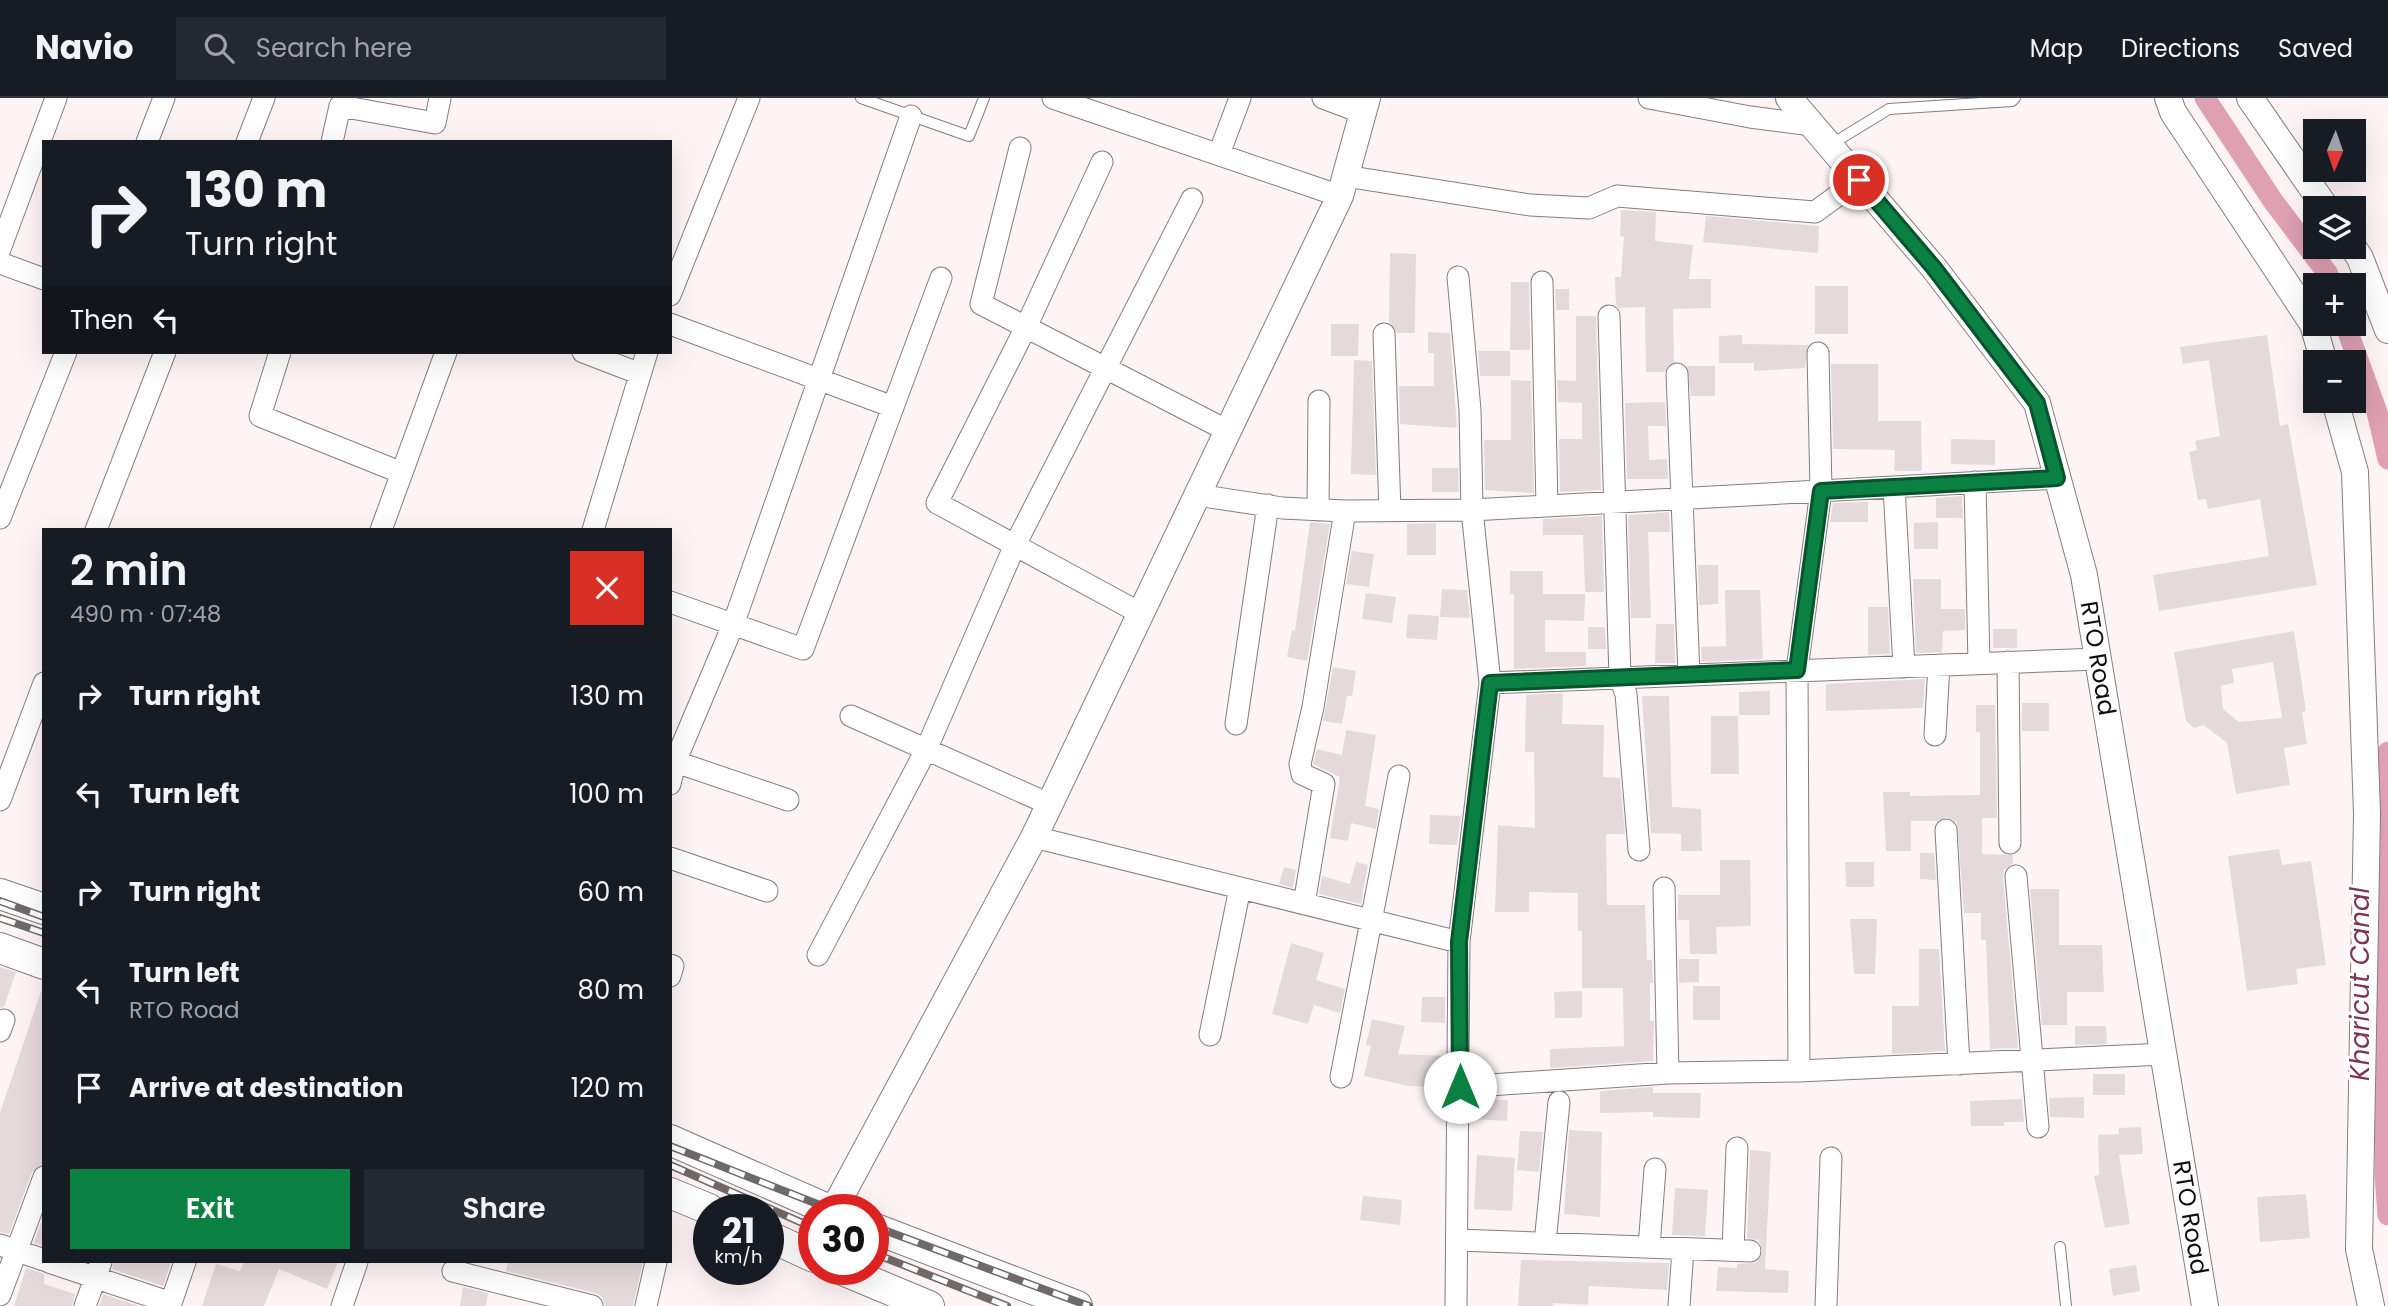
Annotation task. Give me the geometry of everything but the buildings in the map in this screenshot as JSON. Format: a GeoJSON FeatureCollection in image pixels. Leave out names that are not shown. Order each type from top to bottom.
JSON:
{"type":"FeatureCollection","features":[{"type":"Feature","properties":{"kind":"main road"},"geometry":{"type":"LineString","coordinates":[[0,894],[42,908]]}},
{"type":"Feature","properties":{"kind":"main road"},"geometry":{"type":"LineString","coordinates":[[0,948],[42,963]]}},
{"type":"Feature","properties":{"kind":"main road"},"geometry":{"type":"LineString","coordinates":[[672,1141],[798,1196]]}},
{"type":"Feature","properties":{"kind":"main road"},"geometry":{"type":"LineString","coordinates":[[672,1195],[693,1203]]}},
{"type":"Feature","properties":{"kind":"main road"},"geometry":{"type":"LineString","coordinates":[[889,1234],[1077,1306]]}},
{"type":"Feature","properties":{"kind":"main road"},"geometry":{"type":"LineString","coordinates":[[878,1285],[929,1306]]}},
{"type":"Feature","properties":{"kind":"street"},"geometry":{"type":"LineString","coordinates":[[0,248],[56,98]]}},
{"type":"Feature","properties":{"kind":"street"},"geometry":{"type":"LineString","coordinates":[[148,140],[164,98]]}},
{"type":"Feature","properties":{"kind":"street"},"geometry":{"type":"LineString","coordinates":[[248,140],[264,98]]}},
{"type":"Feature","properties":{"kind":"street"},"geometry":{"type":"LineString","coordinates":[[332,140],[340,106],[434,132],[440,98]]}},
{"type":"Feature","properties":{"kind":"street"},"geometry":{"type":"LineString","coordinates":[[1053,98],[1219,154],[1343,186],[1530,205],[1590,208],[1617,196],[1815,212],[1859,180]]}},
{"type":"Feature","properties":{"kind":"street"},"geometry":{"type":"LineString","coordinates":[[1219,154],[1240,98]]}},
{"type":"Feature","properties":{"kind":"street"},"geometry":{"type":"LineString","coordinates":[[842,1194],[1034,836],[1343,186],[1365,106],[1323,98]]}},
{"type":"Feature","properties":{"kind":"street"},"geometry":{"type":"LineString","coordinates":[[1649,98],[1750,117],[1812,125]]}},
{"type":"Feature","properties":{"kind":"street","name":"RTO Road"},"geometry":{"type":"LineString","coordinates":[[1789,98],[1934,268],[2037,403],[2084,575],[2205,1306]]}},
{"type":"Feature","properties":{"kind":"street"},"geometry":{"type":"LineString","coordinates":[[2168,98],[2173,112],[2314,324],[2321,350]]}},
{"type":"Feature","properties":{"kind":"street"},"geometry":{"type":"LineString","coordinates":[[2250,98],[2318,196]]}},
{"type":"Feature","properties":{"kind":"street"},"geometry":{"type":"LineString","coordinates":[[672,290],[744,99]]}},
{"type":"Feature","properties":{"kind":"street"},"geometry":{"type":"LineString","coordinates":[[788,800],[673,761],[733,625],[911,116]]}},
{"type":"Feature","properties":{"kind":"street"},"geometry":{"type":"LineString","coordinates":[[1020,148],[981,304],[1227,431]]}},
{"type":"Feature","properties":{"kind":"street"},"geometry":{"type":"LineString","coordinates":[[1102,162],[1027,327],[937,503],[1140,613]]}},
{"type":"Feature","properties":{"kind":"street"},"geometry":{"type":"LineString","coordinates":[[818,955],[926,750],[1014,545],[1107,369],[1192,199]]}},
{"type":"Feature","properties":{"kind":"street"},"geometry":{"type":"LineString","coordinates":[[2360,259],[2388,330]]}},
{"type":"Feature","properties":{"kind":"street"},"geometry":{"type":"LineString","coordinates":[[0,263],[42,278]]}},
{"type":"Feature","properties":{"kind":"street"},"geometry":{"type":"LineString","coordinates":[[1456,1306],[1460,1087],[1459,942],[1490,683],[1472,510],[1470,410],[1458,277]]}},
{"type":"Feature","properties":{"kind":"street"},"geometry":{"type":"LineString","coordinates":[[672,603],[803,649],[941,278]]}},
{"type":"Feature","properties":{"kind":"street"},"geometry":{"type":"LineString","coordinates":[[1542,282],[1547,506]]}},
{"type":"Feature","properties":{"kind":"street"},"geometry":{"type":"LineString","coordinates":[[1609,316],[1612,502],[1620,678],[1626,694],[1639,850]]}},
{"type":"Feature","properties":{"kind":"street"},"geometry":{"type":"LineString","coordinates":[[672,325],[893,407]]}},
{"type":"Feature","properties":{"kind":"street"},"geometry":{"type":"LineString","coordinates":[[1384,334],[1390,511]]}},
{"type":"Feature","properties":{"kind":"street"},"geometry":{"type":"LineString","coordinates":[[0,518],[65,354]]}},
{"type":"Feature","properties":{"kind":"street"},"geometry":{"type":"LineString","coordinates":[[97,528],[164,354]]}},
{"type":"Feature","properties":{"kind":"street"},"geometry":{"type":"LineString","coordinates":[[279,354],[260,416],[402,473]]}},
{"type":"Feature","properties":{"kind":"street"},"geometry":{"type":"LineString","coordinates":[[383,528],[445,354]]}},
{"type":"Feature","properties":{"kind":"street"},"geometry":{"type":"LineString","coordinates":[[588,354],[638,373]]}},
{"type":"Feature","properties":{"kind":"street"},"geometry":{"type":"LineString","coordinates":[[594,528],[638,373],[646,354]]}},
{"type":"Feature","properties":{"kind":"street"},"geometry":{"type":"LineString","coordinates":[[1800,1071],[1797,670],[1821,491],[1818,354]]}},
{"type":"Feature","properties":{"kind":"street"},"geometry":{"type":"LineString","coordinates":[[1677,374],[1689,675]]}},
{"type":"Feature","properties":{"kind":"street"},"geometry":{"type":"LineString","coordinates":[[1318,510],[1319,401]]}},
{"type":"Feature","properties":{"kind":"street"},"geometry":{"type":"LineString","coordinates":[[2338,413],[2355,472],[2367,814],[2358,1249],[2371,1306]]}},
{"type":"Feature","properties":{"kind":"street"},"geometry":{"type":"LineString","coordinates":[[1197,495],[1318,510],[1472,510],[2057,478]]}},
{"type":"Feature","properties":{"kind":"street"},"geometry":{"type":"LineString","coordinates":[[1975,482],[1979,663]]}},
{"type":"Feature","properties":{"kind":"street"},"geometry":{"type":"LineString","coordinates":[[1894,487],[1905,667]]}},
{"type":"Feature","properties":{"kind":"street"},"geometry":{"type":"LineString","coordinates":[[1236,724],[1268,505]]}},
{"type":"Feature","properties":{"kind":"street"},"geometry":{"type":"LineString","coordinates":[[1304,904],[1324,784],[1302,774],[1300,764],[1313,707],[1345,511]]}},
{"type":"Feature","properties":{"kind":"street"},"geometry":{"type":"LineString","coordinates":[[1490,683],[2098,659]]}},
{"type":"Feature","properties":{"kind":"street"},"geometry":{"type":"LineString","coordinates":[[2008,662],[2010,843]]}},
{"type":"Feature","properties":{"kind":"street"},"geometry":{"type":"LineString","coordinates":[[1935,735],[1939,665]]}},
{"type":"Feature","properties":{"kind":"street"},"geometry":{"type":"LineString","coordinates":[[0,800],[42,688]]}},
{"type":"Feature","properties":{"kind":"street"},"geometry":{"type":"LineString","coordinates":[[851,716],[1049,804]]}},
{"type":"Feature","properties":{"kind":"street"},"geometry":{"type":"LineString","coordinates":[[1341,1077],[1399,776]]}},
{"type":"Feature","properties":{"kind":"street"},"geometry":{"type":"LineString","coordinates":[[1946,830],[1959,1064]]}},
{"type":"Feature","properties":{"kind":"street"},"geometry":{"type":"LineString","coordinates":[[1034,836],[1459,942]]}},
{"type":"Feature","properties":{"kind":"street"},"geometry":{"type":"LineString","coordinates":[[672,859],[767,891]]}},
{"type":"Feature","properties":{"kind":"street"},"geometry":{"type":"LineString","coordinates":[[2016,876],[2038,1127]]}},
{"type":"Feature","properties":{"kind":"street"},"geometry":{"type":"LineString","coordinates":[[1210,1035],[1240,888]]}},
{"type":"Feature","properties":{"kind":"street"},"geometry":{"type":"LineString","coordinates":[[1664,888],[1668,1073]]}},
{"type":"Feature","properties":{"kind":"street"},"geometry":{"type":"LineString","coordinates":[[1460,1087],[1668,1073],[1800,1071],[2164,1054]]}},
{"type":"Feature","properties":{"kind":"street"},"geometry":{"type":"LineString","coordinates":[[1545,1243],[1559,1102]]}},
{"type":"Feature","properties":{"kind":"street"},"geometry":{"type":"LineString","coordinates":[[1457,1240],[1742,1250],[1737,1148]]}},
{"type":"Feature","properties":{"kind":"street"},"geometry":{"type":"LineString","coordinates":[[1826,1306],[1831,1158]]}},
{"type":"Feature","properties":{"kind":"street"},"geometry":{"type":"LineString","coordinates":[[1649,1247],[1655,1168]]}},
{"type":"Feature","properties":{"kind":"street"},"geometry":{"type":"LineString","coordinates":[[0,1295],[8,1248],[42,1181]]}},
{"type":"Feature","properties":{"kind":"street"},"geometry":{"type":"LineString","coordinates":[[8,1248],[42,1259]]}},
{"type":"Feature","properties":{"kind":"street"},"geometry":{"type":"LineString","coordinates":[[1679,1306],[1683,1249]]}},
{"type":"Feature","properties":{"kind":"street"},"geometry":{"type":"LineString","coordinates":[[56,1263],[98,1269],[170,1305],[185,1263]]}},
{"type":"Feature","properties":{"kind":"street"},"geometry":{"type":"LineString","coordinates":[[342,1306],[357,1263]]}},
{"type":"Feature","properties":{"kind":"street"},"geometry":{"type":"LineString","coordinates":[[646,1306],[656,1263]]}},
{"type":"Feature","properties":{"kind":"street"},"geometry":{"type":"LineString","coordinates":[[85,1306],[98,1269]]}},
{"type":"Feature","properties":{"kind":"street"},"geometry":{"type":"LineString","coordinates":[[453,1271],[592,1306]]}},
{"type":"Feature","properties":{"kind":"lane"},"geometry":{"type":"LineString","coordinates":[[861,98],[969,136],[984,98]]}},
{"type":"Feature","properties":{"kind":"lane"},"geometry":{"type":"LineString","coordinates":[[1830,145],[1889,109],[2012,101],[2015,98]]}},
{"type":"Feature","properties":{"kind":"lane"},"geometry":{"type":"LineString","coordinates":[[2060,1247],[2066,1306]]}},
{"type":"Feature","properties":{"kind":"waterway","name":"Kharicut Canal"},"geometry":{"type":"LineString","coordinates":[[2205,98],[2273,201],[2327,273]]}},
{"type":"Feature","properties":{"kind":"waterway","name":"Kharicut Canal"},"geometry":{"type":"LineString","coordinates":[[2349,336],[2377,412],[2388,459]]}},
{"type":"Feature","properties":{"kind":"waterway","name":"Kharicut Canal"},"geometry":{"type":"LineString","coordinates":[[2388,752],[2385,1175],[2388,1215]]}},
{"type":"Feature","properties":{"kind":"railway"},"geometry":{"type":"LineString","coordinates":[[0,901],[42,916]]}},
{"type":"Feature","properties":{"kind":"railway"},"geometry":{"type":"LineString","coordinates":[[0,918],[42,932]]}},
{"type":"Feature","properties":{"kind":"railway"},"geometry":{"type":"LineString","coordinates":[[672,1147],[798,1196]]}},
{"type":"Feature","properties":{"kind":"railway"},"geometry":{"type":"LineString","coordinates":[[672,1166],[798,1221]]}},
{"type":"Feature","properties":{"kind":"railway"},"geometry":{"type":"LineString","coordinates":[[889,1232],[1089,1306]]}},
{"type":"Feature","properties":{"kind":"railway"},"geometry":{"type":"LineString","coordinates":[[889,1259],[1007,1306]]}},
{"type":"Feature","properties":{"kind":"route"},"geometry":{"type":"LineString","coordinates":[[1460,1087],[1459,942],[1490,683],[1797,670],[1821,491],[2057,478],[2037,403],[1934,268],[1859,180]]}}]}
